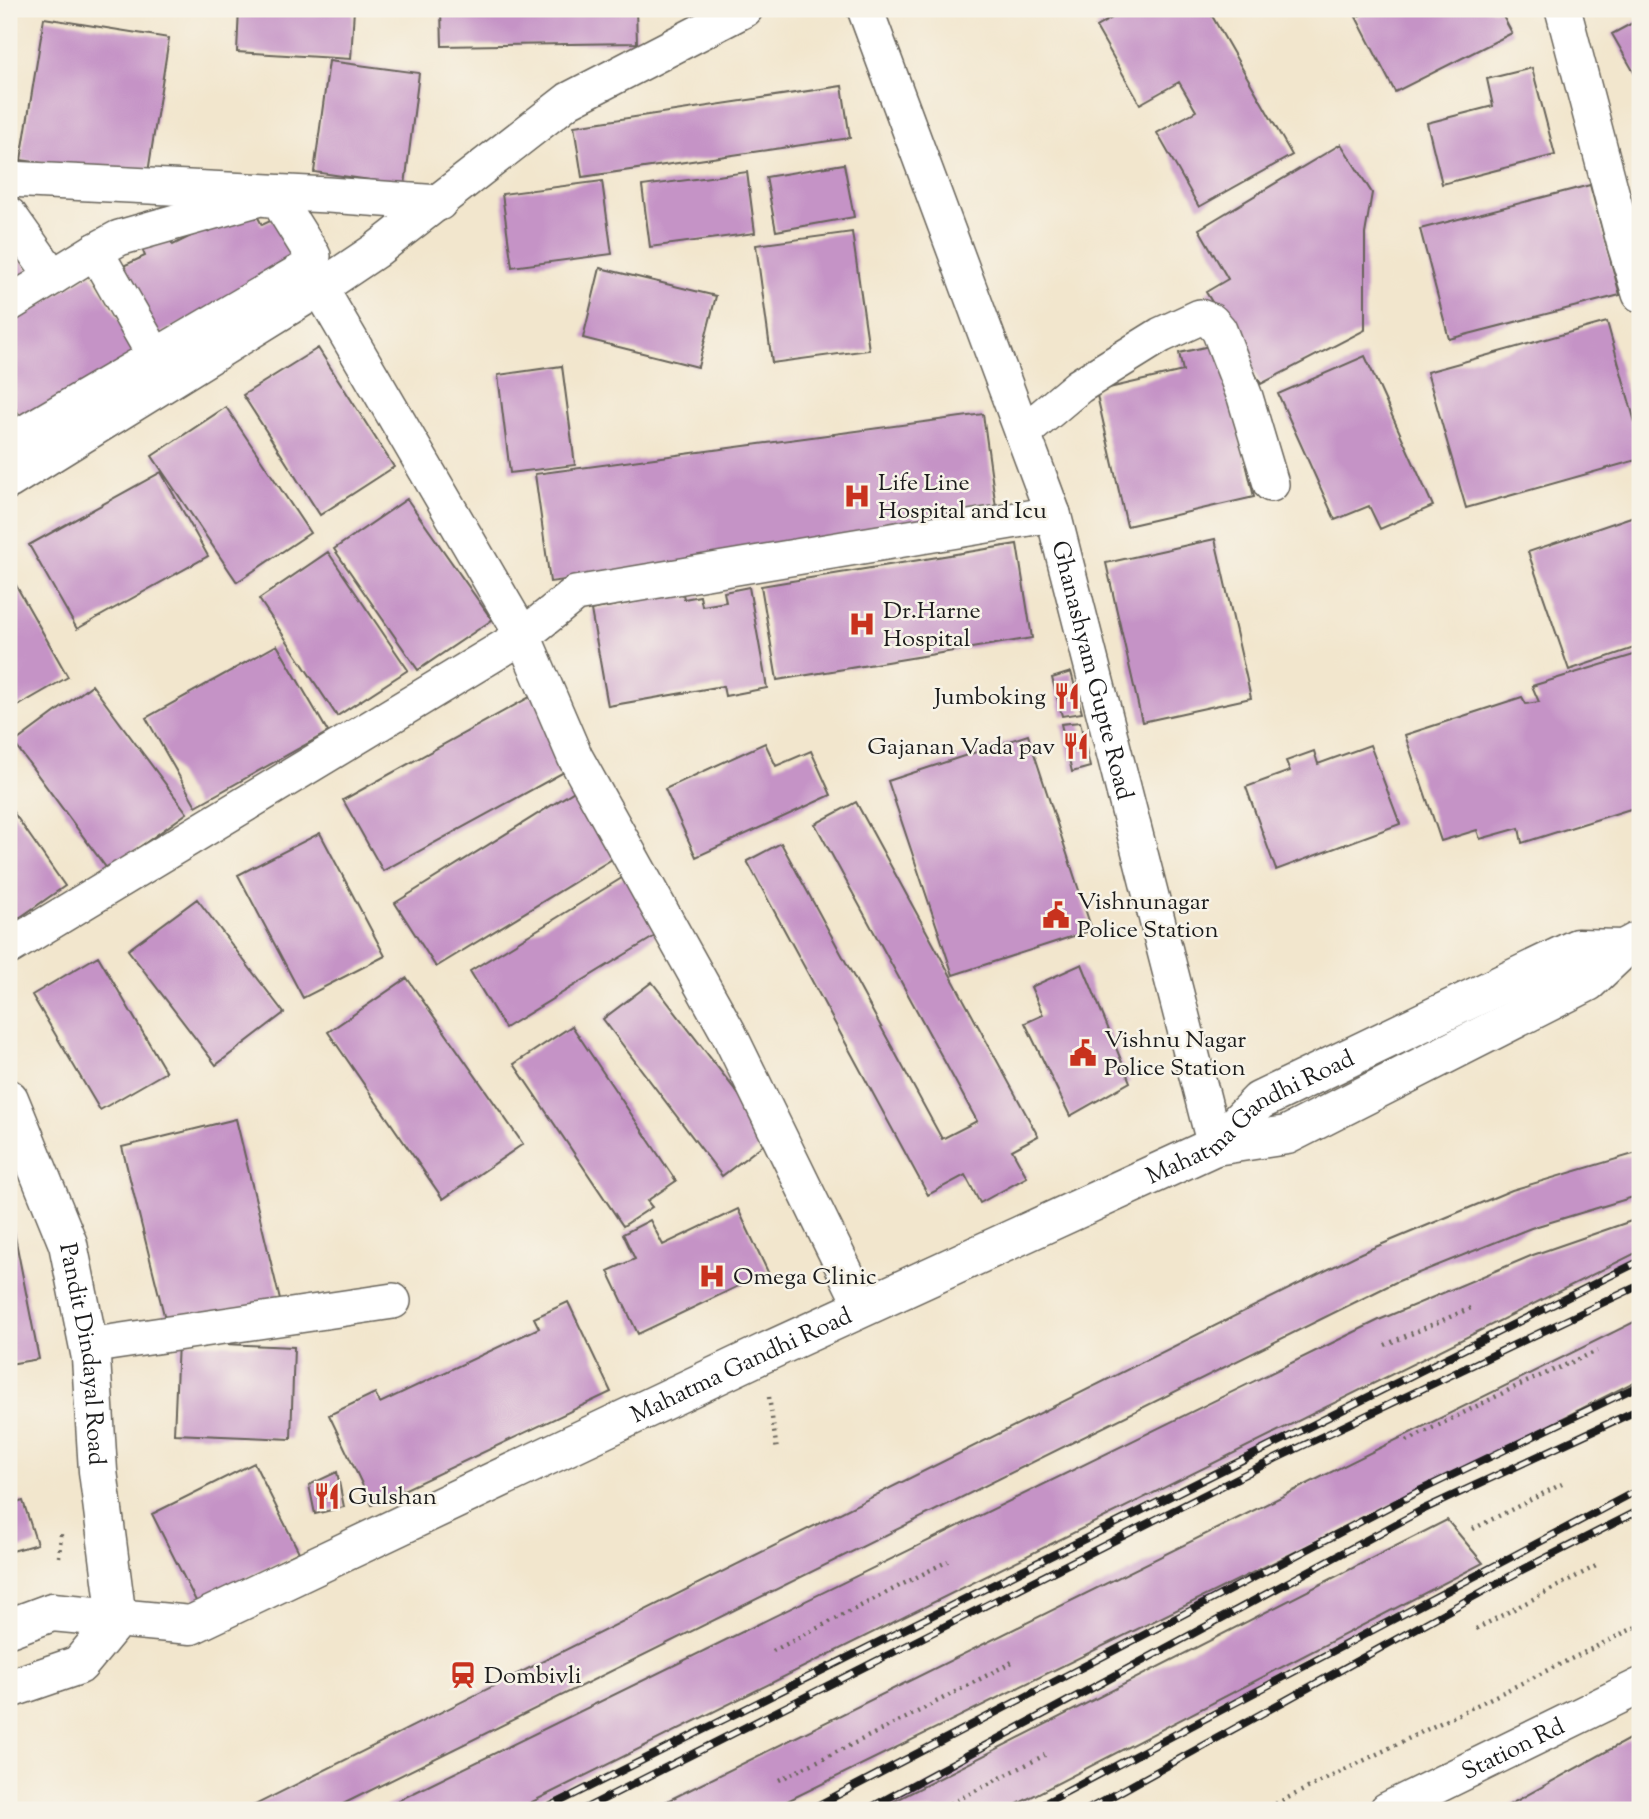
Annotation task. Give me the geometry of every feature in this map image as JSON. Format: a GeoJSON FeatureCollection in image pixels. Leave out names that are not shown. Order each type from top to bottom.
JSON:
{"type":"FeatureCollection","features":[{"type":"Feature","properties":{"kind":"street"},"geometry":{"type":"LineString","coordinates":[[9,304],[119,238],[260,198],[280,203],[313,256],[310,266],[10,437],[20,475],[375,251],[569,100],[745,9]]}},
{"type":"Feature","properties":{"kind":"street","name":"Ghanashyam Gupte Road"},"geometry":{"type":"LineString","coordinates":[[865,9],[1053,514],[1215,1146]]}},
{"type":"Feature","properties":{"kind":"street"},"geometry":{"type":"LineString","coordinates":[[1563,9],[1640,294]]}},
{"type":"Feature","properties":{"kind":"street"},"geometry":{"type":"LineString","coordinates":[[9,179],[439,203]]}},
{"type":"Feature","properties":{"kind":"street"},"geometry":{"type":"LineString","coordinates":[[9,215],[52,277]]}},
{"type":"Feature","properties":{"kind":"street"},"geometry":{"type":"LineString","coordinates":[[95,251],[155,356]]}},
{"type":"Feature","properties":{"kind":"street"},"geometry":{"type":"LineString","coordinates":[[320,288],[523,636],[575,757],[728,1032],[863,1308]]}},
{"type":"Feature","properties":{"kind":"street"},"geometry":{"type":"LineString","coordinates":[[1023,433],[1079,386],[1161,335],[1200,317],[1211,321],[1219,330],[1245,397],[1271,484]]}},
{"type":"Feature","properties":{"kind":"street"},"geometry":{"type":"LineString","coordinates":[[9,947],[523,636],[575,594],[1053,514]]}},
{"type":"Feature","properties":{"kind":"street","name":"Mahatma Gandhi Road"},"geometry":{"type":"LineString","coordinates":[[9,1628],[51,1612],[191,1625],[762,1354],[1215,1146],[1259,1101],[1577,948],[1632,945]]}},
{"type":"Feature","properties":{"kind":"street","name":"Pandit Dindayal Road"},"geometry":{"type":"LineString","coordinates":[[9,1099],[68,1244],[88,1346],[98,1471],[117,1619]]}},
{"type":"Feature","properties":{"kind":"street"},"geometry":{"type":"LineString","coordinates":[[88,1346],[393,1301]]}},
{"type":"Feature","properties":{"kind":"street"},"geometry":{"type":"LineString","coordinates":[[9,1689],[79,1665],[117,1619]]}},
{"type":"Feature","properties":{"kind":"street","name":"Station Rd"},"geometry":{"type":"LineString","coordinates":[[1387,1810],[1640,1686]]}},
{"type":"Feature","properties":{"kind":"path"},"geometry":{"type":"LineString","coordinates":[[1385,1345],[1473,1307]]}},
{"type":"Feature","properties":{"kind":"path"},"geometry":{"type":"LineString","coordinates":[[1408,1441],[1513,1388],[1597,1351]]}},
{"type":"Feature","properties":{"kind":"path"},"geometry":{"type":"LineString","coordinates":[[762,1354],[777,1451]]}},
{"type":"Feature","properties":{"kind":"path"},"geometry":{"type":"LineString","coordinates":[[1473,1529],[1562,1484]]}},
{"type":"Feature","properties":{"kind":"path"},"geometry":{"type":"LineString","coordinates":[[773,1651],[948,1562]]}},
{"type":"Feature","properties":{"kind":"path"},"geometry":{"type":"LineString","coordinates":[[1476,1629],[1600,1564]]}},
{"type":"Feature","properties":{"kind":"path"},"geometry":{"type":"LineString","coordinates":[[1263,1810],[1640,1625]]}},
{"type":"Feature","properties":{"kind":"path"},"geometry":{"type":"LineString","coordinates":[[779,1780],[1014,1661]]}},
{"type":"Feature","properties":{"kind":"path"},"geometry":{"type":"LineString","coordinates":[[938,1810],[950,1808],[1045,1755]]}},
{"type":"Feature","properties":{"kind":"building"},"geometry":{"type":"Polygon","coordinates":[[[239,9],[354,9],[351,59],[237,52],[239,9]]]}},
{"type":"Feature","properties":{"kind":"building"},"geometry":{"type":"Polygon","coordinates":[[[441,9],[636,9],[637,43],[442,46],[441,9]]]}},
{"type":"Feature","properties":{"kind":"building"},"geometry":{"type":"Polygon","coordinates":[[[1128,9],[1208,9],[1292,155],[1199,207],[1157,133],[1196,111],[1179,82],[1140,104],[1096,27],[1128,9]]]}},
{"type":"Feature","properties":{"kind":"building"},"geometry":{"type":"Polygon","coordinates":[[[1373,9],[1499,9],[1512,33],[1395,92],[1356,17],[1373,9]]]}},
{"type":"Feature","properties":{"kind":"building"},"geometry":{"type":"Polygon","coordinates":[[[44,18],[169,38],[147,179],[21,160],[44,18]]]}},
{"type":"Feature","properties":{"kind":"building"},"geometry":{"type":"Polygon","coordinates":[[[1640,19],[1640,83],[1612,34],[1640,19]]]}},
{"type":"Feature","properties":{"kind":"building"},"geometry":{"type":"Polygon","coordinates":[[[329,61],[419,73],[405,185],[314,172],[329,61]]]}},
{"type":"Feature","properties":{"kind":"building"},"geometry":{"type":"Polygon","coordinates":[[[1532,68],[1555,155],[1442,184],[1427,123],[1493,106],[1487,79],[1532,68]]]}},
{"type":"Feature","properties":{"kind":"building"},"geometry":{"type":"Polygon","coordinates":[[[842,86],[850,138],[582,177],[574,126],[842,86]]]}},
{"type":"Feature","properties":{"kind":"building"},"geometry":{"type":"Polygon","coordinates":[[[1341,144],[1372,193],[1365,234],[1365,330],[1261,384],[1206,292],[1228,279],[1199,229],[1341,144]]]}},
{"type":"Feature","properties":{"kind":"building"},"geometry":{"type":"Polygon","coordinates":[[[844,164],[854,217],[776,231],[766,177],[844,164]]]}},
{"type":"Feature","properties":{"kind":"building"},"geometry":{"type":"Polygon","coordinates":[[[747,172],[755,233],[650,247],[642,186],[747,172]]]}},
{"type":"Feature","properties":{"kind":"building"},"geometry":{"type":"Polygon","coordinates":[[[602,181],[612,254],[512,267],[502,194],[602,181]]]}},
{"type":"Feature","properties":{"kind":"building"},"geometry":{"type":"Polygon","coordinates":[[[1590,185],[1620,295],[1449,339],[1420,229],[1590,185]]]}},
{"type":"Feature","properties":{"kind":"building"},"geometry":{"type":"Polygon","coordinates":[[[252,206],[262,225],[283,215],[306,262],[156,336],[121,267],[145,256],[140,244],[165,231],[173,245],[252,206]]]}},
{"type":"Feature","properties":{"kind":"building"},"geometry":{"type":"Polygon","coordinates":[[[852,232],[869,350],[772,363],[756,245],[852,232]]]}},
{"type":"Feature","properties":{"kind":"building"},"geometry":{"type":"Polygon","coordinates":[[[9,239],[32,277],[9,290],[9,239]]]}},
{"type":"Feature","properties":{"kind":"building"},"geometry":{"type":"Polygon","coordinates":[[[600,268],[716,296],[698,367],[583,338],[600,268]]]}},
{"type":"Feature","properties":{"kind":"building"},"geometry":{"type":"Polygon","coordinates":[[[91,274],[140,353],[25,424],[9,398],[9,324],[91,274]]]}},
{"type":"Feature","properties":{"kind":"building"},"geometry":{"type":"Polygon","coordinates":[[[1607,322],[1640,440],[1640,459],[1466,508],[1427,372],[1607,322]]]}},
{"type":"Feature","properties":{"kind":"building"},"geometry":{"type":"Polygon","coordinates":[[[1218,344],[1254,497],[1127,526],[1096,391],[1183,371],[1179,353],[1218,344]]]}},
{"type":"Feature","properties":{"kind":"building"},"geometry":{"type":"Polygon","coordinates":[[[318,348],[394,467],[320,515],[243,395],[318,348]]]}},
{"type":"Feature","properties":{"kind":"building"},"geometry":{"type":"Polygon","coordinates":[[[1365,356],[1433,506],[1380,529],[1369,506],[1335,520],[1278,394],[1365,356]]]}},
{"type":"Feature","properties":{"kind":"building"},"geometry":{"type":"Polygon","coordinates":[[[562,366],[575,465],[510,473],[498,375],[562,366]]]}},
{"type":"Feature","properties":{"kind":"building"},"geometry":{"type":"Polygon","coordinates":[[[226,407],[310,533],[237,582],[152,456],[226,407]]]}},
{"type":"Feature","properties":{"kind":"building"},"geometry":{"type":"Polygon","coordinates":[[[983,414],[998,522],[550,582],[535,474],[983,414]]]}},
{"type":"Feature","properties":{"kind":"building"},"geometry":{"type":"Polygon","coordinates":[[[161,472],[208,556],[77,629],[29,545],[161,472]]]}},
{"type":"Feature","properties":{"kind":"building"},"geometry":{"type":"Polygon","coordinates":[[[407,499],[492,620],[418,670],[334,549],[407,499]]]}},
{"type":"Feature","properties":{"kind":"building"},"geometry":{"type":"Polygon","coordinates":[[[1640,514],[1640,646],[1569,670],[1528,552],[1640,514]]]}},
{"type":"Feature","properties":{"kind":"building"},"geometry":{"type":"Polygon","coordinates":[[[1215,539],[1251,698],[1142,722],[1106,563],[1215,539]]]}},
{"type":"Feature","properties":{"kind":"building"},"geometry":{"type":"Polygon","coordinates":[[[1017,544],[1032,638],[777,680],[761,586],[1017,544]]]}},
{"type":"Feature","properties":{"kind":"building"},"geometry":{"type":"Polygon","coordinates":[[[328,552],[408,670],[337,716],[259,599],[328,552]]]}},
{"type":"Feature","properties":{"kind":"building"},"geometry":{"type":"Polygon","coordinates":[[[9,573],[68,677],[9,711],[9,573]]]}},
{"type":"Feature","properties":{"kind":"building"},"geometry":{"type":"Polygon","coordinates":[[[681,584],[684,599],[700,596],[702,606],[726,602],[724,592],[749,587],[767,688],[725,696],[723,686],[608,706],[591,610],[639,601],[637,591],[681,584]]]}},
{"type":"Feature","properties":{"kind":"building"},"geometry":{"type":"Polygon","coordinates":[[[277,645],[328,732],[196,806],[146,718],[277,645]]]}},
{"type":"Feature","properties":{"kind":"building"},"geometry":{"type":"Polygon","coordinates":[[[1640,653],[1640,806],[1522,843],[1519,828],[1480,839],[1477,830],[1441,841],[1405,735],[1522,697],[1526,704],[1539,702],[1532,686],[1640,653]]]}},
{"type":"Feature","properties":{"kind":"building","name":"Jumboking"},"geometry":{"type":"Polygon","coordinates":[[[1071,672],[1082,713],[1062,716],[1052,678],[1071,672]]]}},
{"type":"Feature","properties":{"kind":"building"},"geometry":{"type":"Polygon","coordinates":[[[92,685],[187,813],[108,870],[14,743],[92,685]]]}},
{"type":"Feature","properties":{"kind":"building"},"geometry":{"type":"Polygon","coordinates":[[[535,694],[575,766],[383,871],[343,800],[535,694]]]}},
{"type":"Feature","properties":{"kind":"building","name":"Gajanan Vada pav"},"geometry":{"type":"Polygon","coordinates":[[[1080,722],[1090,767],[1072,772],[1061,724],[1080,722]]]}},
{"type":"Feature","properties":{"kind":"building"},"geometry":{"type":"Polygon","coordinates":[[[1028,735],[1092,930],[953,975],[888,781],[1028,735]]]}},
{"type":"Feature","properties":{"kind":"building"},"geometry":{"type":"Polygon","coordinates":[[[765,743],[776,766],[811,751],[831,795],[696,857],[665,789],[765,743]]]}},
{"type":"Feature","properties":{"kind":"building"},"geometry":{"type":"Polygon","coordinates":[[[1370,745],[1400,824],[1276,870],[1246,787],[1290,771],[1286,761],[1314,751],[1318,764],[1370,745]]]}},
{"type":"Feature","properties":{"kind":"building"},"geometry":{"type":"Polygon","coordinates":[[[581,787],[622,853],[436,967],[395,903],[581,787]]]}},
{"type":"Feature","properties":{"kind":"building"},"geometry":{"type":"Polygon","coordinates":[[[856,802],[1038,1136],[1012,1150],[1027,1177],[980,1203],[965,1175],[928,1195],[747,861],[781,843],[942,1139],[977,1121],[815,824],[856,802]]]}},
{"type":"Feature","properties":{"kind":"building"},"geometry":{"type":"Polygon","coordinates":[[[9,806],[65,886],[9,925],[9,806]]]}},
{"type":"Feature","properties":{"kind":"building"},"geometry":{"type":"Polygon","coordinates":[[[320,833],[385,956],[303,998],[238,875],[320,833]]]}},
{"type":"Feature","properties":{"kind":"building"},"geometry":{"type":"Polygon","coordinates":[[[630,873],[665,930],[505,1028],[470,971],[630,873]]]}},
{"type":"Feature","properties":{"kind":"building"},"geometry":{"type":"Polygon","coordinates":[[[197,899],[284,1013],[216,1065],[128,950],[197,899]]]}},
{"type":"Feature","properties":{"kind":"building"},"geometry":{"type":"Polygon","coordinates":[[[98,956],[166,1072],[100,1110],[32,995],[98,956]]]}},
{"type":"Feature","properties":{"kind":"building"},"geometry":{"type":"Polygon","coordinates":[[[1082,964],[1130,1082],[1070,1116],[1025,1023],[1043,1015],[1031,987],[1082,964]]]}},
{"type":"Feature","properties":{"kind":"building"},"geometry":{"type":"Polygon","coordinates":[[[407,978],[523,1144],[443,1199],[328,1032],[407,978]]]}},
{"type":"Feature","properties":{"kind":"building"},"geometry":{"type":"Polygon","coordinates":[[[652,982],[772,1138],[722,1176],[603,1019],[652,982]]]}},
{"type":"Feature","properties":{"kind":"building"},"geometry":{"type":"Polygon","coordinates":[[[572,1026],[676,1181],[647,1201],[652,1207],[623,1226],[514,1064],[572,1026]]]}},
{"type":"Feature","properties":{"kind":"building"},"geometry":{"type":"Polygon","coordinates":[[[236,1119],[280,1300],[167,1327],[122,1147],[236,1119]]]}},
{"type":"Feature","properties":{"kind":"building"},"geometry":{"type":"Polygon","coordinates":[[[1640,1152],[1640,1195],[1531,1228],[1396,1282],[331,1810],[245,1810],[1361,1253],[1512,1190],[1640,1152]]]}},
{"type":"Feature","properties":{"kind":"building"},"geometry":{"type":"Polygon","coordinates":[[[9,1206],[39,1359],[9,1364],[9,1206]]]}},
{"type":"Feature","properties":{"kind":"building"},"geometry":{"type":"Polygon","coordinates":[[[738,1209],[768,1272],[638,1334],[608,1271],[635,1259],[623,1234],[650,1220],[663,1245],[738,1209]]]}},
{"type":"Feature","properties":{"kind":"building"},"geometry":{"type":"Polygon","coordinates":[[[1640,1218],[1640,1251],[516,1810],[379,1810],[1379,1320],[1533,1255],[1640,1218]]]}},
{"type":"Feature","properties":{"kind":"building"},"geometry":{"type":"Polygon","coordinates":[[[568,1302],[611,1392],[372,1505],[329,1415],[375,1393],[380,1403],[539,1328],[534,1318],[568,1302]]]}},
{"type":"Feature","properties":{"kind":"building"},"geometry":{"type":"Polygon","coordinates":[[[1640,1319],[1640,1379],[1421,1490],[769,1810],[649,1810],[1640,1319]]]}},
{"type":"Feature","properties":{"kind":"building"},"geometry":{"type":"Polygon","coordinates":[[[178,1342],[294,1347],[291,1439],[174,1434],[178,1342]]]}},
{"type":"Feature","properties":{"kind":"building"},"geometry":{"type":"Polygon","coordinates":[[[254,1463],[299,1552],[197,1603],[152,1514],[254,1463]]]}},
{"type":"Feature","properties":{"kind":"building","name":"Gulshan"},"geometry":{"type":"Polygon","coordinates":[[[337,1472],[344,1507],[315,1514],[309,1485],[337,1472]]]}},
{"type":"Feature","properties":{"kind":"building"},"geometry":{"type":"Polygon","coordinates":[[[23,1501],[37,1544],[9,1552],[9,1505],[23,1501]]]}},
{"type":"Feature","properties":{"kind":"building"},"geometry":{"type":"Polygon","coordinates":[[[1447,1520],[1483,1563],[1006,1810],[877,1810],[1447,1520]]]}},
{"type":"Feature","properties":{"kind":"building"},"geometry":{"type":"Polygon","coordinates":[[[1640,1733],[1640,1810],[1512,1810],[1509,1805],[1640,1733]]]}},
{"type":"Feature","properties":{"kind":"railway"},"geometry":{"type":"LineString","coordinates":[[543,1810],[1640,1261]]}},
{"type":"Feature","properties":{"kind":"railway"},"geometry":{"type":"LineString","coordinates":[[582,1810],[1275,1459],[1640,1285]]}},
{"type":"Feature","properties":{"kind":"railway"},"geometry":{"type":"LineString","coordinates":[[809,1810],[1421,1490],[1640,1385]]}},
{"type":"Feature","properties":{"kind":"railway"},"geometry":{"type":"LineString","coordinates":[[866,1810],[1422,1510],[1640,1409]]}},
{"type":"Feature","properties":{"kind":"railway"},"geometry":{"type":"LineString","coordinates":[[1032,1810],[1640,1489]]}},
{"type":"Feature","properties":{"kind":"railway"},"geometry":{"type":"LineString","coordinates":[[1087,1810],[1520,1571],[1640,1510]]}},
{"type":"Feature","properties":{"kind":"place","name":"Life Line Hospital and Icu"},"geometry":{"type":"Point","coordinates":[857,496]}},
{"type":"Feature","properties":{"kind":"place","name":"Dr.Harne Hospital"},"geometry":{"type":"Point","coordinates":[862,624]}},
{"type":"Feature","properties":{"kind":"place","name":"Jumboking"},"geometry":{"type":"Point","coordinates":[1067,696]}},
{"type":"Feature","properties":{"kind":"place","name":"Gajanan Vada pav"},"geometry":{"type":"Point","coordinates":[1076,746]}},
{"type":"Feature","properties":{"kind":"place","name":"Vishnunagar Police Station"},"geometry":{"type":"Point","coordinates":[1056,915]}},
{"type":"Feature","properties":{"kind":"place","name":"Vishnu Nagar Police Station"},"geometry":{"type":"Point","coordinates":[1083,1053]}},
{"type":"Feature","properties":{"kind":"place","name":"Omega Clinic"},"geometry":{"type":"Point","coordinates":[712,1276]}},
{"type":"Feature","properties":{"kind":"place","name":"Gulshan"},"geometry":{"type":"Point","coordinates":[327,1496]}},
{"type":"Feature","properties":{"kind":"place","name":"Dombivli"},"geometry":{"type":"Point","coordinates":[463,1675]}}]}
